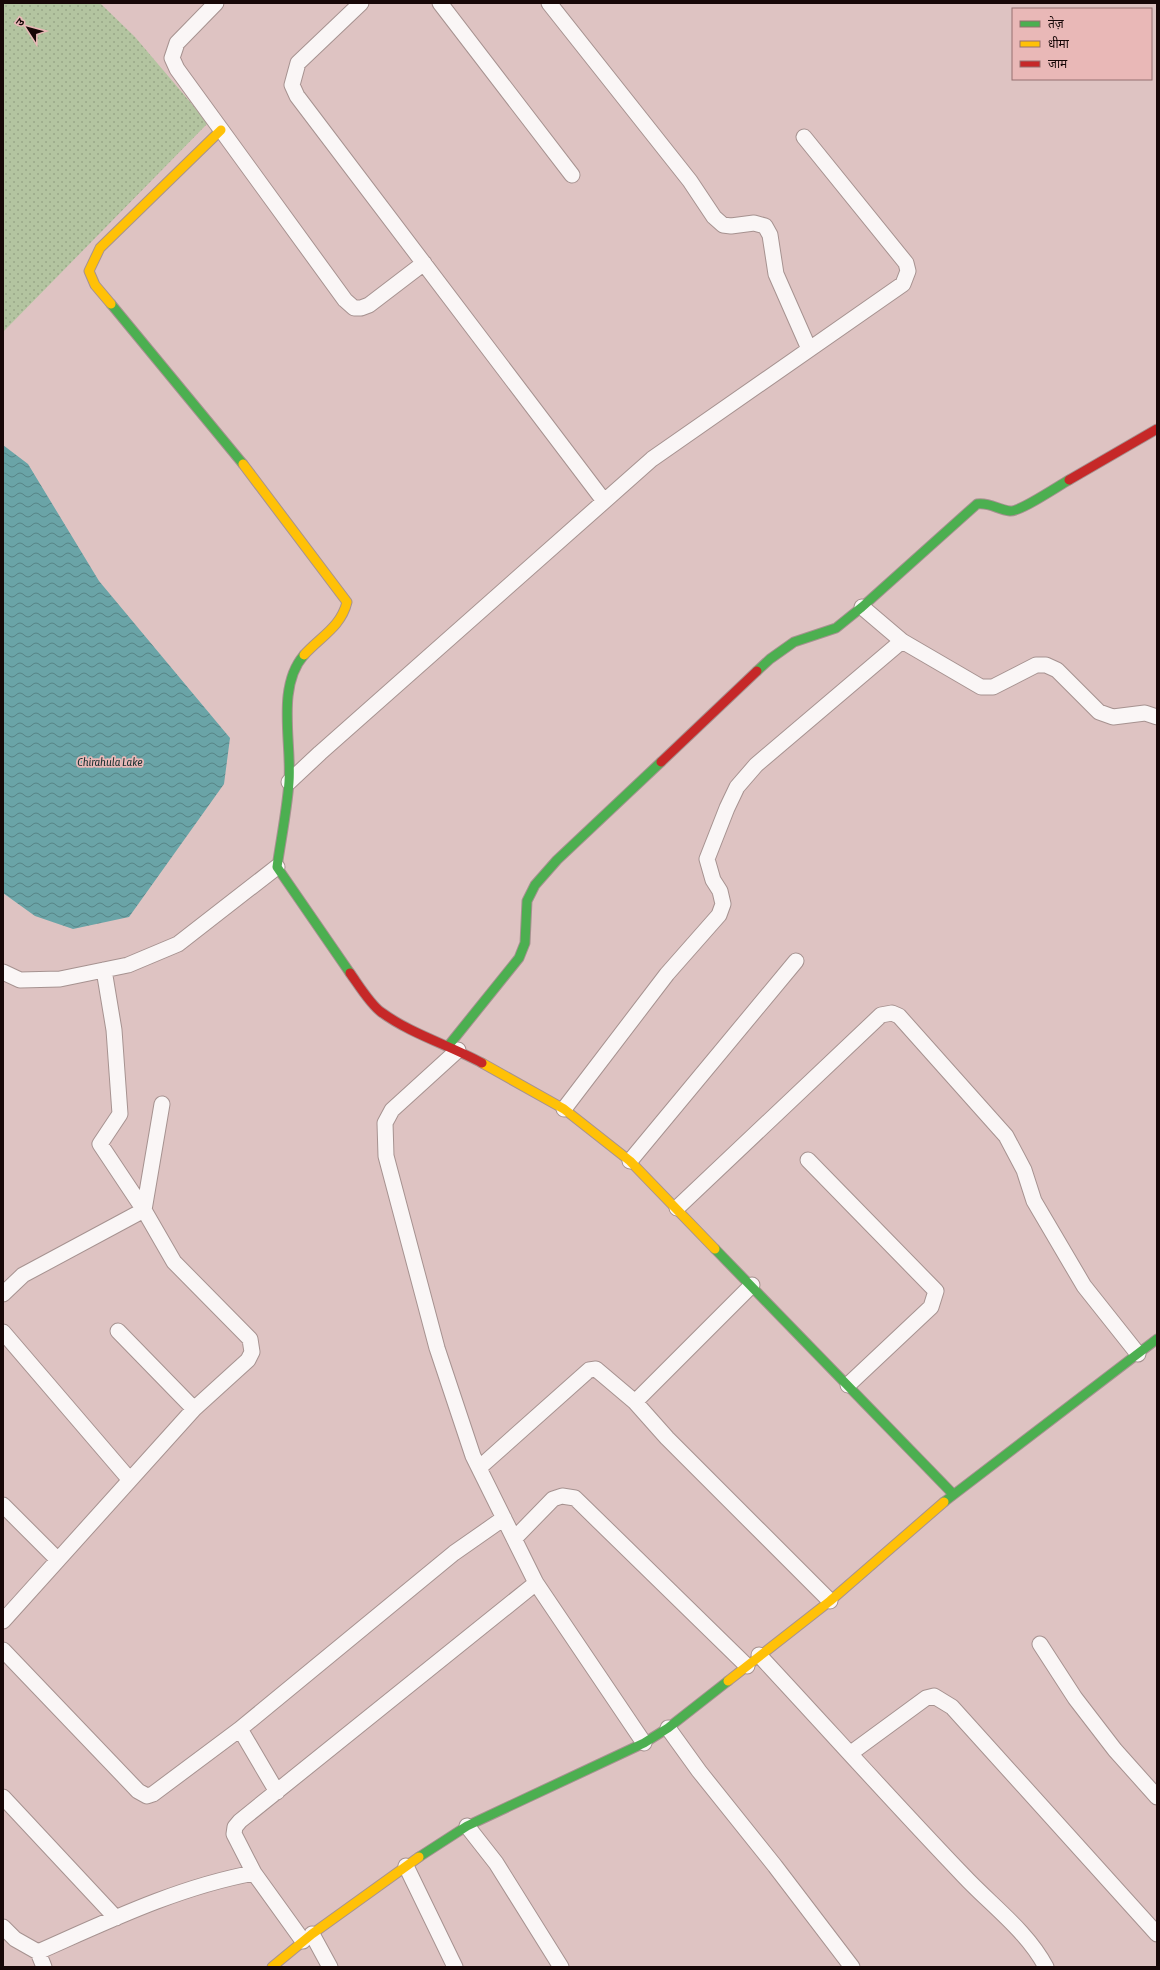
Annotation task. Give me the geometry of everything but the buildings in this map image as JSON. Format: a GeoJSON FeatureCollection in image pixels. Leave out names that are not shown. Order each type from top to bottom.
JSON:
{"type":"FeatureCollection","features":[{"type":"Feature","properties":{"kind":"street"},"geometry":{"type":"LineString","coordinates":[[216,3],[177,43],[173,50],[172,58],[177,69],[345,300],[354,308],[361,308],[368,305],[424,263]]}},
{"type":"Feature","properties":{"kind":"street"},"geometry":{"type":"LineString","coordinates":[[361,3],[298,63],[292,84],[297,96],[604,501]]}},
{"type":"Feature","properties":{"kind":"street"},"geometry":{"type":"LineString","coordinates":[[440,3],[572,176]]}},
{"type":"Feature","properties":{"kind":"street"},"geometry":{"type":"LineString","coordinates":[[549,3],[690,181],[714,217],[723,225],[731,226],[754,223],[765,226],[770,235],[776,274],[809,349]]}},
{"type":"Feature","properties":{"kind":"street"},"geometry":{"type":"LineString","coordinates":[[221,130],[100,248],[89,271],[95,285],[235,454],[347,602],[346,610],[342,619],[301,658],[290,682],[288,693],[289,782],[277,868],[352,976],[379,1012],[401,1024],[454,1048],[564,1109],[630,1161],[752,1285],[953,1494]]}},
{"type":"Feature","properties":{"kind":"street"},"geometry":{"type":"LineString","coordinates":[[289,782],[652,459],[903,284],[908,271],[906,263],[804,137]]}},
{"type":"Feature","properties":{"kind":"street"},"geometry":{"type":"LineString","coordinates":[[644,1743],[536,1583],[473,1456],[437,1348],[386,1156],[385,1123],[392,1110],[454,1048],[518,958],[525,943],[527,901],[535,884],[557,860],[770,659],[794,642],[836,628],[862,607],[977,504],[988,502],[1006,512],[1015,511],[1157,428]]}},
{"type":"Feature","properties":{"kind":"street"},"geometry":{"type":"LineString","coordinates":[[862,607],[902,640],[981,687],[993,687],[1036,665],[1046,665],[1057,670],[1099,712],[1113,717],[1145,713],[1157,717]]}},
{"type":"Feature","properties":{"kind":"street"},"geometry":{"type":"LineString","coordinates":[[564,1109],[667,974],[719,915],[723,904],[720,891],[713,880],[707,859],[737,787],[756,764],[902,640]]}},
{"type":"Feature","properties":{"kind":"street"},"geometry":{"type":"LineString","coordinates":[[3,972],[20,980],[60,979],[128,965],[178,944],[277,868]]}},
{"type":"Feature","properties":{"kind":"street"},"geometry":{"type":"LineString","coordinates":[[630,1161],[796,961]]}},
{"type":"Feature","properties":{"kind":"street"},"geometry":{"type":"LineString","coordinates":[[3,1621],[194,1409],[248,1360],[252,1352],[250,1339],[174,1262],[144,1210],[100,1144],[120,1114],[114,1030],[104,970]]}},
{"type":"Feature","properties":{"kind":"street"},"geometry":{"type":"LineString","coordinates":[[677,1208],[882,1015],[892,1013],[898,1016],[1006,1136],[1024,1170],[1034,1202],[1084,1286],[1138,1354]]}},
{"type":"Feature","properties":{"kind":"street"},"geometry":{"type":"LineString","coordinates":[[144,1210],[162,1104]]}},
{"type":"Feature","properties":{"kind":"street"},"geometry":{"type":"LineString","coordinates":[[808,1160],[936,1291],[931,1307],[848,1385]]}},
{"type":"Feature","properties":{"kind":"street"},"geometry":{"type":"LineString","coordinates":[[3,1294],[23,1274],[144,1210]]}},
{"type":"Feature","properties":{"kind":"street"},"geometry":{"type":"LineString","coordinates":[[635,1402],[752,1285]]}},
{"type":"Feature","properties":{"kind":"street"},"geometry":{"type":"LineString","coordinates":[[118,1331],[194,1409]]}},
{"type":"Feature","properties":{"kind":"street"},"geometry":{"type":"LineString","coordinates":[[3,1332],[130,1480]]}},
{"type":"Feature","properties":{"kind":"street"},"geometry":{"type":"LineString","coordinates":[[272,1967],[307,1938],[406,1866],[467,1826],[644,1743],[668,1728],[759,1655],[830,1601],[953,1494],[1157,1339]]}},
{"type":"Feature","properties":{"kind":"street"},"geometry":{"type":"LineString","coordinates":[[479,1468],[589,1370],[596,1369],[635,1402],[667,1438],[830,1601]]}},
{"type":"Feature","properties":{"kind":"street"},"geometry":{"type":"LineString","coordinates":[[514,1539],[553,1500],[562,1496],[575,1498],[747,1666]]}},
{"type":"Feature","properties":{"kind":"street"},"geometry":{"type":"LineString","coordinates":[[3,1505],[58,1560]]}},
{"type":"Feature","properties":{"kind":"street"},"geometry":{"type":"LineString","coordinates":[[3,1650],[138,1791],[147,1796],[153,1794],[240,1728],[454,1553],[504,1518]]}},
{"type":"Feature","properties":{"kind":"street"},"geometry":{"type":"LineString","coordinates":[[330,1967],[254,1872],[234,1834],[235,1827],[536,1583]]}},
{"type":"Feature","properties":{"kind":"street"},"geometry":{"type":"LineString","coordinates":[[1040,1644],[1075,1698],[1114,1750],[1157,1797]]}},
{"type":"Feature","properties":{"kind":"street"},"geometry":{"type":"LineString","coordinates":[[759,1655],[964,1876],[1022,1931],[1033,1944],[1046,1967]]}},
{"type":"Feature","properties":{"kind":"street"},"geometry":{"type":"LineString","coordinates":[[851,1753],[926,1698],[934,1696],[943,1701],[952,1707],[1157,1933]]}},
{"type":"Feature","properties":{"kind":"street"},"geometry":{"type":"LineString","coordinates":[[240,1728],[277,1792]]}},
{"type":"Feature","properties":{"kind":"street"},"geometry":{"type":"LineString","coordinates":[[668,1728],[699,1771],[775,1866],[852,1967]]}},
{"type":"Feature","properties":{"kind":"street"},"geometry":{"type":"LineString","coordinates":[[3,1797],[116,1918]]}},
{"type":"Feature","properties":{"kind":"street"},"geometry":{"type":"LineString","coordinates":[[467,1826],[496,1863],[561,1967]]}},
{"type":"Feature","properties":{"kind":"street"},"geometry":{"type":"LineString","coordinates":[[406,1866],[455,1967]]}},
{"type":"Feature","properties":{"kind":"street"},"geometry":{"type":"LineString","coordinates":[[38,1952],[150,1902],[234,1876],[254,1872]]}},
{"type":"Feature","properties":{"kind":"street"},"geometry":{"type":"LineString","coordinates":[[3,1927],[15,1939],[38,1952],[44,1967]]}},
{"type":"Feature","properties":{"kind":"green space"},"geometry":{"type":"Polygon","coordinates":[[[3,3],[100,3],[135,37],[208,123],[3,332],[3,3]]]}},
{"type":"Feature","properties":{"kind":"water","name":"Chirahula Lake"},"geometry":{"type":"Polygon","coordinates":[[[3,445],[28,464],[99,581],[230,738],[224,784],[129,917],[73,929],[35,916],[3,893],[3,445]]]}},
{"type":"Feature","properties":{"kind":"traffic: fast"},"geometry":{"type":"LineString","coordinates":[[111,304],[243,464]]}},
{"type":"Feature","properties":{"kind":"traffic: fast"},"geometry":{"type":"LineString","coordinates":[[757,671],[770,659],[794,642],[836,628],[862,607],[977,504],[986,504],[1010,511],[1015,510],[1069,480]]}},
{"type":"Feature","properties":{"kind":"traffic: fast"},"geometry":{"type":"LineString","coordinates":[[304,655],[295,668],[290,683],[287,716],[289,782],[277,867],[350,973]]}},
{"type":"Feature","properties":{"kind":"traffic: fast"},"geometry":{"type":"LineString","coordinates":[[449,1045],[519,958],[525,943],[527,901],[535,885],[557,860],[661,762]]}},
{"type":"Feature","properties":{"kind":"traffic: fast"},"geometry":{"type":"LineString","coordinates":[[715,1249],[953,1494]]}},
{"type":"Feature","properties":{"kind":"traffic: fast"},"geometry":{"type":"LineString","coordinates":[[944,1502],[1157,1339]]}},
{"type":"Feature","properties":{"kind":"traffic: fast"},"geometry":{"type":"LineString","coordinates":[[419,1857],[467,1826],[644,1743],[668,1728],[728,1681]]}},
{"type":"Feature","properties":{"kind":"traffic: slow"},"geometry":{"type":"LineString","coordinates":[[111,304],[95,285],[89,271],[100,248],[221,130]]}},
{"type":"Feature","properties":{"kind":"traffic: slow"},"geometry":{"type":"LineString","coordinates":[[243,464],[347,602],[344,611],[335,625],[304,655]]}},
{"type":"Feature","properties":{"kind":"traffic: slow"},"geometry":{"type":"LineString","coordinates":[[482,1063],[564,1109],[630,1161],[715,1249]]}},
{"type":"Feature","properties":{"kind":"traffic: slow"},"geometry":{"type":"LineString","coordinates":[[728,1681],[830,1601],[944,1502]]}},
{"type":"Feature","properties":{"kind":"traffic: slow"},"geometry":{"type":"LineString","coordinates":[[272,1967],[312,1934],[419,1857]]}},
{"type":"Feature","properties":{"kind":"traffic: jam"},"geometry":{"type":"LineString","coordinates":[[1069,480],[1157,429]]}},
{"type":"Feature","properties":{"kind":"traffic: jam"},"geometry":{"type":"LineString","coordinates":[[661,762],[757,671]]}},
{"type":"Feature","properties":{"kind":"traffic: jam"},"geometry":{"type":"LineString","coordinates":[[350,973],[368,999],[381,1012],[405,1027],[482,1063]]}}]}
